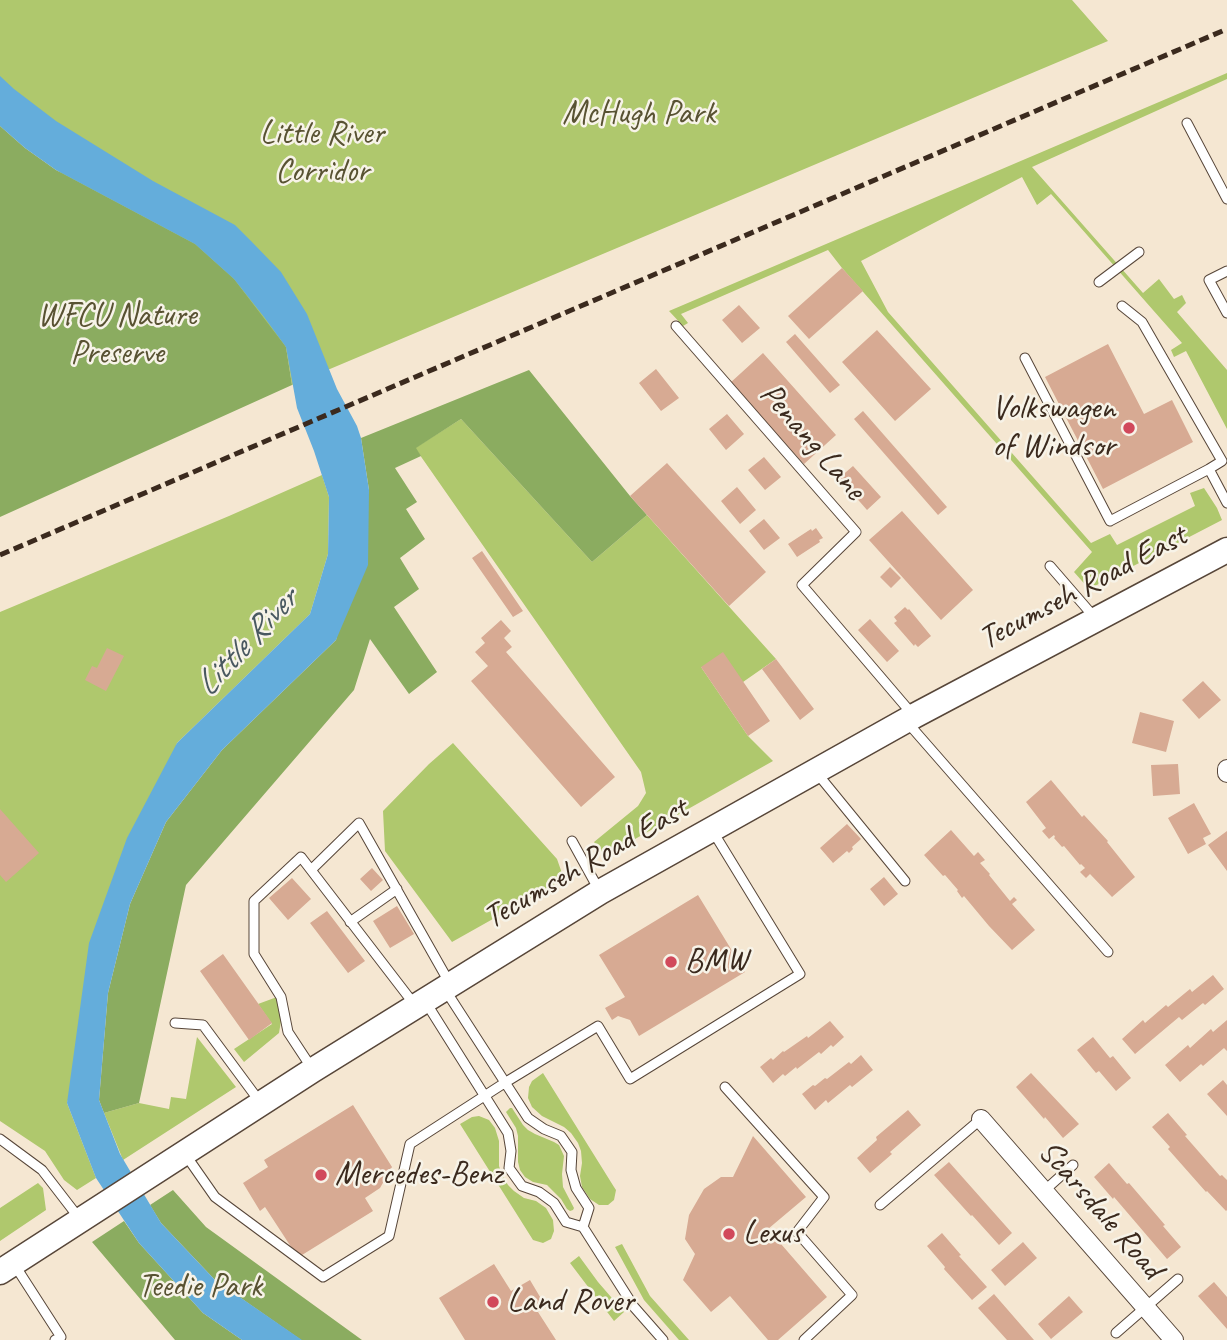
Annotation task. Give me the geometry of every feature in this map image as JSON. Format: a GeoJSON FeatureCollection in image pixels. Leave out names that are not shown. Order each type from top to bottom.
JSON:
{"type":"FeatureCollection","features":[{"type":"Feature","properties":{"kind":"main road","name":"Tecumseh Road East"},"geometry":{"type":"LineString","coordinates":[[7,1267],[433,994],[600,892],[910,718],[1227,550]]}},
{"type":"Feature","properties":{"kind":"street","name":"Scarsdale Road"},"geometry":{"type":"LineString","coordinates":[[981,1119],[1174,1340]]}},
{"type":"Feature","properties":{"kind":"lane"},"geometry":{"type":"LineString","coordinates":[[1187,123],[1227,199]]}},
{"type":"Feature","properties":{"kind":"lane"},"geometry":{"type":"LineString","coordinates":[[1099,282],[1139,252]]}},
{"type":"Feature","properties":{"kind":"lane"},"geometry":{"type":"LineString","coordinates":[[1227,271],[1209,280],[1227,313]]}},
{"type":"Feature","properties":{"kind":"lane"},"geometry":{"type":"LineString","coordinates":[[1025,358],[1110,521],[1209,469],[1222,461],[1142,322],[1122,306]]}},
{"type":"Feature","properties":{"kind":"lane","name":"Penang Lane"},"geometry":{"type":"LineString","coordinates":[[676,326],[856,532],[802,585],[910,718]]}},
{"type":"Feature","properties":{"kind":"lane"},"geometry":{"type":"LineString","coordinates":[[1209,469],[1227,503]]}},
{"type":"Feature","properties":{"kind":"lane"},"geometry":{"type":"LineString","coordinates":[[1050,566],[1096,619]]}},
{"type":"Feature","properties":{"kind":"lane"},"geometry":{"type":"LineString","coordinates":[[910,718],[1108,952]]}},
{"type":"Feature","properties":{"kind":"lane"},"geometry":{"type":"LineString","coordinates":[[815,771],[905,880]]}},
{"type":"Feature","properties":{"kind":"lane"},"geometry":{"type":"LineString","coordinates":[[311,870],[359,823],[397,889],[433,994],[485,1096],[508,1133],[509,1168],[522,1186],[539,1192],[554,1203],[566,1222],[583,1227],[634,1307],[663,1340]]}},
{"type":"Feature","properties":{"kind":"lane"},"geometry":{"type":"LineString","coordinates":[[184,1153],[215,1197],[323,1277],[389,1236],[410,1144],[506,1082],[598,1026],[630,1079],[800,974],[712,829]]}},
{"type":"Feature","properties":{"kind":"lane"},"geometry":{"type":"LineString","coordinates":[[572,841],[600,892]]}},
{"type":"Feature","properties":{"kind":"lane"},"geometry":{"type":"LineString","coordinates":[[313,1070],[288,1032],[281,997],[254,954],[254,901],[301,857],[351,922],[433,994],[506,1082],[528,1118],[561,1136],[572,1152],[571,1170],[576,1188],[589,1208],[583,1227]]}},
{"type":"Feature","properties":{"kind":"lane"},"geometry":{"type":"LineString","coordinates":[[351,922],[397,889]]}},
{"type":"Feature","properties":{"kind":"lane"},"geometry":{"type":"LineString","coordinates":[[174,1023],[203,1025],[261,1103]]}},
{"type":"Feature","properties":{"kind":"lane"},"geometry":{"type":"LineString","coordinates":[[725,1087],[824,1197],[797,1232],[852,1295],[803,1340]]}},
{"type":"Feature","properties":{"kind":"lane"},"geometry":{"type":"LineString","coordinates":[[880,1205],[981,1119]]}},
{"type":"Feature","properties":{"kind":"lane"},"geometry":{"type":"LineString","coordinates":[[0,1139],[42,1170],[80,1220]]}},
{"type":"Feature","properties":{"kind":"lane"},"geometry":{"type":"LineString","coordinates":[[1044,1192],[1073,1165]]}},
{"type":"Feature","properties":{"kind":"lane"},"geometry":{"type":"LineString","coordinates":[[7,1267],[61,1337],[55,1340]]}},
{"type":"Feature","properties":{"kind":"lane"},"geometry":{"type":"LineString","coordinates":[[1116,1333],[1178,1279]]}},
{"type":"Feature","properties":{"kind":"green space"},"geometry":{"type":"Polygon","coordinates":[[[0,0],[1072,0],[1108,41],[292,385],[286,347],[0,126],[0,0]]]}},
{"type":"Feature","properties":{"kind":"green space"},"geometry":{"type":"Polygon","coordinates":[[[1227,73],[1227,79],[1032,167],[1143,293],[1159,279],[1174,299],[1182,295],[1186,303],[1177,312],[1227,370],[1227,429],[1186,351],[1174,357],[1171,350],[1182,343],[1051,194],[1037,205],[1022,177],[861,261],[888,312],[1091,543],[1110,534],[1117,545],[1195,506],[1190,493],[1204,488],[1222,520],[1089,589],[1074,572],[1092,552],[828,250],[681,314],[688,323],[683,326],[669,311],[1227,73]]]}},
{"type":"Feature","properties":{"kind":"green space","name":"WFCU Nature Preserve"},"geometry":{"type":"Polygon","coordinates":[[[0,126],[56,170],[195,244],[234,279],[286,347],[292,385],[0,517],[0,126]]]}},
{"type":"Feature","properties":{"kind":"green space"},"geometry":{"type":"Polygon","coordinates":[[[529,370],[647,515],[592,562],[461,419],[416,448],[421,456],[395,468],[417,502],[406,509],[425,539],[400,558],[419,589],[394,607],[437,672],[409,694],[370,639],[354,690],[186,885],[139,1103],[104,1113],[99,1100],[108,993],[130,904],[166,822],[222,750],[336,640],[369,490],[361,438],[529,370]]]}},
{"type":"Feature","properties":{"kind":"green space"},"geometry":{"type":"Polygon","coordinates":[[[461,419],[592,562],[647,515],[776,659],[743,682],[701,667],[748,736],[773,761],[605,856],[594,842],[638,806],[646,793],[641,772],[415,448],[461,419]]]}},
{"type":"Feature","properties":{"kind":"green space"},"geometry":{"type":"Polygon","coordinates":[[[322,475],[329,497],[328,554],[310,614],[177,743],[67,1103],[96,1178],[77,1190],[64,1180],[45,1151],[0,1121],[0,612],[322,475]]]}},
{"type":"Feature","properties":{"kind":"green space"},"geometry":{"type":"Polygon","coordinates":[[[453,743],[557,859],[564,879],[452,942],[385,851],[383,811],[453,743]]]}},
{"type":"Feature","properties":{"kind":"green space"},"geometry":{"type":"Polygon","coordinates":[[[277,997],[282,1015],[279,1033],[244,1062],[234,1049],[272,1024],[258,1004],[277,997]]]}},
{"type":"Feature","properties":{"kind":"green space"},"geometry":{"type":"Polygon","coordinates":[[[197,1037],[236,1087],[123,1160],[104,1113],[139,1103],[169,1109],[171,1097],[186,1099],[197,1037]]]}},
{"type":"Feature","properties":{"kind":"green space"},"geometry":{"type":"Polygon","coordinates":[[[543,1073],[616,1190],[614,1200],[608,1205],[599,1205],[590,1199],[582,1187],[581,1151],[571,1133],[532,1107],[528,1098],[529,1087],[532,1081],[543,1073]]]}},
{"type":"Feature","properties":{"kind":"green space"},"geometry":{"type":"Polygon","coordinates":[[[510,1108],[528,1130],[559,1145],[564,1156],[563,1187],[573,1210],[567,1209],[547,1185],[533,1182],[520,1170],[518,1136],[506,1112],[510,1108]]]}},
{"type":"Feature","properties":{"kind":"green space"},"geometry":{"type":"Polygon","coordinates":[[[479,1116],[489,1120],[495,1128],[499,1141],[499,1166],[508,1185],[524,1198],[536,1201],[546,1208],[553,1220],[554,1231],[551,1239],[543,1243],[533,1240],[460,1124],[479,1116]]]}},
{"type":"Feature","properties":{"kind":"green space"},"geometry":{"type":"Polygon","coordinates":[[[38,1183],[43,1188],[46,1210],[0,1241],[0,1208],[38,1183]]]}},
{"type":"Feature","properties":{"kind":"green space"},"geometry":{"type":"Polygon","coordinates":[[[173,1190],[206,1227],[362,1340],[301,1340],[215,1280],[161,1223],[150,1205],[173,1190]]]}},
{"type":"Feature","properties":{"kind":"green space"},"geometry":{"type":"Polygon","coordinates":[[[124,1221],[139,1243],[203,1313],[242,1340],[175,1340],[92,1242],[124,1221]]]}},
{"type":"Feature","properties":{"kind":"green space"},"geometry":{"type":"Polygon","coordinates":[[[622,1244],[650,1296],[689,1340],[679,1340],[644,1300],[615,1247],[622,1244]]]}},
{"type":"Feature","properties":{"kind":"green space"},"geometry":{"type":"Polygon","coordinates":[[[579,1256],[624,1312],[614,1321],[570,1263],[579,1256]]]}},
{"type":"Feature","properties":{"kind":"water"},"geometry":{"type":"Polygon","coordinates":[[[0,76],[56,121],[153,181],[235,225],[251,241],[281,272],[307,314],[337,389],[361,438],[369,490],[368,565],[336,640],[222,750],[166,822],[130,904],[108,993],[99,1100],[120,1154],[161,1223],[215,1280],[302,1340],[242,1340],[203,1313],[139,1243],[96,1178],[67,1103],[89,943],[127,838],[177,743],[310,614],[328,554],[329,497],[297,408],[286,347],[264,317],[234,279],[195,244],[56,170],[0,126],[0,76]]]}},
{"type":"Feature","properties":{"kind":"building"},"geometry":{"type":"Polygon","coordinates":[[[842,268],[863,291],[809,339],[788,316],[842,268]]]}},
{"type":"Feature","properties":{"kind":"building"},"geometry":{"type":"Polygon","coordinates":[[[739,305],[760,328],[742,343],[722,320],[739,305]]]}},
{"type":"Feature","properties":{"kind":"building"},"geometry":{"type":"Polygon","coordinates":[[[877,330],[931,389],[895,421],[842,362],[877,330]]]}},
{"type":"Feature","properties":{"kind":"building"},"geometry":{"type":"Polygon","coordinates":[[[795,334],[840,385],[830,393],[786,342],[795,334]]]}},
{"type":"Feature","properties":{"kind":"building","name":"Volkswagen of Windsor"},"geometry":{"type":"Polygon","coordinates":[[[1108,344],[1144,414],[1172,400],[1193,442],[1103,489],[1045,377],[1108,344]]]}},
{"type":"Feature","properties":{"kind":"building"},"geometry":{"type":"Polygon","coordinates":[[[763,353],[836,435],[804,464],[730,383],[763,353]]]}},
{"type":"Feature","properties":{"kind":"building"},"geometry":{"type":"Polygon","coordinates":[[[656,369],[679,398],[661,411],[639,383],[656,369]]]}},
{"type":"Feature","properties":{"kind":"building"},"geometry":{"type":"Polygon","coordinates":[[[863,411],[947,507],[938,515],[854,419],[863,411]]]}},
{"type":"Feature","properties":{"kind":"building"},"geometry":{"type":"Polygon","coordinates":[[[727,414],[744,434],[726,450],[709,429],[727,414]]]}},
{"type":"Feature","properties":{"kind":"building"},"geometry":{"type":"Polygon","coordinates":[[[764,457],[781,477],[765,490],[748,470],[764,457]]]}},
{"type":"Feature","properties":{"kind":"building"},"geometry":{"type":"Polygon","coordinates":[[[667,463],[766,572],[729,606],[630,496],[667,463]]]}},
{"type":"Feature","properties":{"kind":"building"},"geometry":{"type":"Polygon","coordinates":[[[853,466],[881,497],[867,510],[839,478],[853,466]]]}},
{"type":"Feature","properties":{"kind":"building"},"geometry":{"type":"Polygon","coordinates":[[[737,487],[756,510],[740,524],[721,501],[737,487]]]}},
{"type":"Feature","properties":{"kind":"building"},"geometry":{"type":"Polygon","coordinates":[[[902,511],[973,590],[941,620],[869,540],[902,511]]]}},
{"type":"Feature","properties":{"kind":"building"},"geometry":{"type":"Polygon","coordinates":[[[764,519],[780,538],[764,550],[749,531],[764,519]]]}},
{"type":"Feature","properties":{"kind":"building"},"geometry":{"type":"Polygon","coordinates":[[[816,528],[823,538],[797,557],[788,544],[816,528]]]}},
{"type":"Feature","properties":{"kind":"building"},"geometry":{"type":"Polygon","coordinates":[[[482,551],[523,611],[513,617],[472,558],[482,551]]]}},
{"type":"Feature","properties":{"kind":"building"},"geometry":{"type":"Polygon","coordinates":[[[890,567],[901,578],[891,588],[880,577],[890,567]]]}},
{"type":"Feature","properties":{"kind":"building"},"geometry":{"type":"Polygon","coordinates":[[[905,607],[931,636],[918,647],[915,644],[914,646],[894,623],[897,621],[894,617],[905,607]]]}},
{"type":"Feature","properties":{"kind":"building"},"geometry":{"type":"Polygon","coordinates":[[[870,619],[899,651],[887,662],[858,630],[870,619]]]}},
{"type":"Feature","properties":{"kind":"building"},"geometry":{"type":"Polygon","coordinates":[[[501,620],[511,631],[504,638],[512,647],[506,652],[615,777],[581,807],[471,681],[488,666],[475,652],[485,643],[481,638],[501,620]]]}},
{"type":"Feature","properties":{"kind":"building"},"geometry":{"type":"Polygon","coordinates":[[[107,648],[124,656],[106,691],[85,680],[92,666],[97,668],[107,648]]]}},
{"type":"Feature","properties":{"kind":"building"},"geometry":{"type":"Polygon","coordinates":[[[723,652],[770,721],[748,736],[701,667],[723,652]]]}},
{"type":"Feature","properties":{"kind":"building"},"geometry":{"type":"Polygon","coordinates":[[[776,659],[814,709],[800,720],[762,669],[776,659]]]}},
{"type":"Feature","properties":{"kind":"building"},"geometry":{"type":"Polygon","coordinates":[[[1203,681],[1221,700],[1199,719],[1182,700],[1203,681]]]}},
{"type":"Feature","properties":{"kind":"building"},"geometry":{"type":"Polygon","coordinates":[[[1140,712],[1174,721],[1166,752],[1132,743],[1140,712]]]}},
{"type":"Feature","properties":{"kind":"building"},"geometry":{"type":"Polygon","coordinates":[[[1178,764],[1180,794],[1153,796],[1151,765],[1178,764]]]}},
{"type":"Feature","properties":{"kind":"building"},"geometry":{"type":"Polygon","coordinates":[[[1051,780],[1082,817],[1084,815],[1108,841],[1135,877],[1112,897],[1090,874],[1086,878],[1080,872],[1085,868],[1062,847],[1054,835],[1049,839],[1042,831],[1046,828],[1026,802],[1051,780]]]}},
{"type":"Feature","properties":{"kind":"building"},"geometry":{"type":"Polygon","coordinates":[[[1194,803],[1211,834],[1203,838],[1206,844],[1188,854],[1168,818],[1194,803]]]}},
{"type":"Feature","properties":{"kind":"building"},"geometry":{"type":"Polygon","coordinates":[[[0,809],[39,853],[6,882],[0,875],[0,809]]]}},
{"type":"Feature","properties":{"kind":"building"},"geometry":{"type":"Polygon","coordinates":[[[847,824],[861,839],[849,853],[847,851],[833,863],[820,848],[847,824]]]}},
{"type":"Feature","properties":{"kind":"building"},"geometry":{"type":"Polygon","coordinates":[[[951,830],[974,856],[978,852],[985,860],[980,863],[1010,901],[1014,897],[1017,900],[1012,904],[1035,930],[1012,950],[924,855],[951,830]]]}},
{"type":"Feature","properties":{"kind":"building"},"geometry":{"type":"Polygon","coordinates":[[[1227,831],[1227,871],[1208,845],[1227,831]]]}},
{"type":"Feature","properties":{"kind":"building"},"geometry":{"type":"Polygon","coordinates":[[[372,868],[383,880],[371,891],[360,879],[372,868]]]}},
{"type":"Feature","properties":{"kind":"building"},"geometry":{"type":"Polygon","coordinates":[[[884,877],[898,894],[884,906],[870,889],[884,877]]]}},
{"type":"Feature","properties":{"kind":"building"},"geometry":{"type":"Polygon","coordinates":[[[292,878],[311,899],[288,920],[269,898],[292,878]]]}},
{"type":"Feature","properties":{"kind":"building","name":"BMW"},"geometry":{"type":"Polygon","coordinates":[[[698,895],[745,972],[639,1036],[630,1020],[618,1016],[612,1020],[605,1008],[625,997],[599,955],[698,895]]]}},
{"type":"Feature","properties":{"kind":"building"},"geometry":{"type":"Polygon","coordinates":[[[397,906],[414,934],[390,948],[373,921],[397,906]]]}},
{"type":"Feature","properties":{"kind":"building"},"geometry":{"type":"Polygon","coordinates":[[[327,911],[365,961],[348,973],[310,923],[327,911]]]}},
{"type":"Feature","properties":{"kind":"building"},"geometry":{"type":"Polygon","coordinates":[[[223,954],[272,1023],[249,1040],[200,971],[223,954]]]}},
{"type":"Feature","properties":{"kind":"building"},"geometry":{"type":"Polygon","coordinates":[[[1213,975],[1224,989],[1205,1005],[1203,1003],[1182,1020],[1179,1017],[1135,1054],[1122,1039],[1143,1020],[1145,1023],[1166,1005],[1168,1007],[1190,989],[1192,992],[1213,975]]]}},
{"type":"Feature","properties":{"kind":"building"},"geometry":{"type":"Polygon","coordinates":[[[1227,1020],[1227,1051],[1224,1048],[1180,1082],[1165,1065],[1188,1045],[1190,1048],[1211,1029],[1213,1032],[1227,1020]]]}},
{"type":"Feature","properties":{"kind":"building"},"geometry":{"type":"Polygon","coordinates":[[[830,1021],[844,1037],[833,1047],[831,1045],[821,1054],[819,1052],[773,1083],[760,1067],[807,1036],[808,1038],[830,1021]]]}},
{"type":"Feature","properties":{"kind":"building"},"geometry":{"type":"Polygon","coordinates":[[[1093,1037],[1131,1078],[1116,1091],[1077,1050],[1093,1037]]]}},
{"type":"Feature","properties":{"kind":"building"},"geometry":{"type":"Polygon","coordinates":[[[861,1055],[873,1070],[815,1110],[802,1094],[861,1055]]]}},
{"type":"Feature","properties":{"kind":"building"},"geometry":{"type":"Polygon","coordinates":[[[1031,1073],[1079,1124],[1063,1138],[1016,1087],[1031,1073]]]}},
{"type":"Feature","properties":{"kind":"building"},"geometry":{"type":"Polygon","coordinates":[[[1223,1080],[1227,1085],[1227,1116],[1207,1094],[1223,1080]]]}},
{"type":"Feature","properties":{"kind":"building","name":"Mercedes-Benz"},"geometry":{"type":"Polygon","coordinates":[[[353,1105],[392,1167],[380,1188],[365,1198],[373,1211],[302,1255],[295,1253],[265,1207],[260,1211],[243,1183],[268,1167],[264,1160],[353,1105]]]}},
{"type":"Feature","properties":{"kind":"building"},"geometry":{"type":"Polygon","coordinates":[[[908,1110],[921,1125],[870,1173],[857,1158],[877,1140],[876,1137],[908,1110]]]}},
{"type":"Feature","properties":{"kind":"building"},"geometry":{"type":"Polygon","coordinates":[[[1168,1113],[1220,1176],[1227,1180],[1226,1211],[1168,1149],[1170,1147],[1152,1127],[1168,1113]]]}},
{"type":"Feature","properties":{"kind":"building","name":"Lexus"},"geometry":{"type":"Polygon","coordinates":[[[753,1136],[806,1197],[768,1229],[827,1297],[778,1340],[768,1340],[730,1296],[711,1312],[683,1280],[695,1254],[685,1239],[689,1215],[704,1189],[721,1177],[733,1177],[753,1136]]]}},
{"type":"Feature","properties":{"kind":"building"},"geometry":{"type":"Polygon","coordinates":[[[949,1162],[1012,1233],[999,1245],[934,1175],[949,1162]]]}},
{"type":"Feature","properties":{"kind":"building"},"geometry":{"type":"Polygon","coordinates":[[[1109,1163],[1165,1225],[1163,1226],[1181,1247],[1167,1259],[1094,1177],[1109,1163]]]}},
{"type":"Feature","properties":{"kind":"building"},"geometry":{"type":"Polygon","coordinates":[[[942,1233],[987,1287],[972,1300],[927,1246],[942,1233]]]}},
{"type":"Feature","properties":{"kind":"building"},"geometry":{"type":"Polygon","coordinates":[[[1023,1242],[1037,1258],[1005,1286],[991,1270],[1023,1242]]]}},
{"type":"Feature","properties":{"kind":"building","name":"Land Rover"},"geometry":{"type":"Polygon","coordinates":[[[494,1264],[511,1291],[530,1280],[546,1307],[538,1312],[556,1340],[465,1340],[439,1298],[494,1264]]]}},
{"type":"Feature","properties":{"kind":"building"},"geometry":{"type":"Polygon","coordinates":[[[1214,1282],[1227,1297],[1227,1329],[1198,1296],[1214,1282]]]}},
{"type":"Feature","properties":{"kind":"building"},"geometry":{"type":"Polygon","coordinates":[[[994,1294],[1034,1340],[1007,1340],[978,1308],[994,1294]]]}},
{"type":"Feature","properties":{"kind":"building"},"geometry":{"type":"Polygon","coordinates":[[[1069,1296],[1083,1312],[1051,1339],[1038,1324],[1069,1296]]]}},
{"type":"Feature","properties":{"kind":"railway"},"geometry":{"type":"LineString","coordinates":[[0,555],[1227,29]]}},
{"type":"Feature","properties":{"kind":"place","name":"Volkswagen of Windsor"},"geometry":{"type":"Point","coordinates":[1129,428]}},
{"type":"Feature","properties":{"kind":"place","name":"BMW"},"geometry":{"type":"Point","coordinates":[671,962]}},
{"type":"Feature","properties":{"kind":"place","name":"Mercedes-Benz"},"geometry":{"type":"Point","coordinates":[321,1175]}},
{"type":"Feature","properties":{"kind":"place","name":"Lexus"},"geometry":{"type":"Point","coordinates":[729,1234]}},
{"type":"Feature","properties":{"kind":"place","name":"Land Rover"},"geometry":{"type":"Point","coordinates":[493,1302]}},
{"type":"Feature","properties":{"kind":"park label","name":"McHugh Park"},"geometry":{"type":"Point","coordinates":[639,114]}},
{"type":"Feature","properties":{"kind":"park label","name":"Little River Corridor"},"geometry":{"type":"Point","coordinates":[322,153]}},
{"type":"Feature","properties":{"kind":"park label","name":"Teedie Park"},"geometry":{"type":"Point","coordinates":[200,1287]}},
{"type":"Feature","properties":{"kind":"water label","name":"Little River"},"geometry":{"type":"Point","coordinates":[247,643]}}]}
